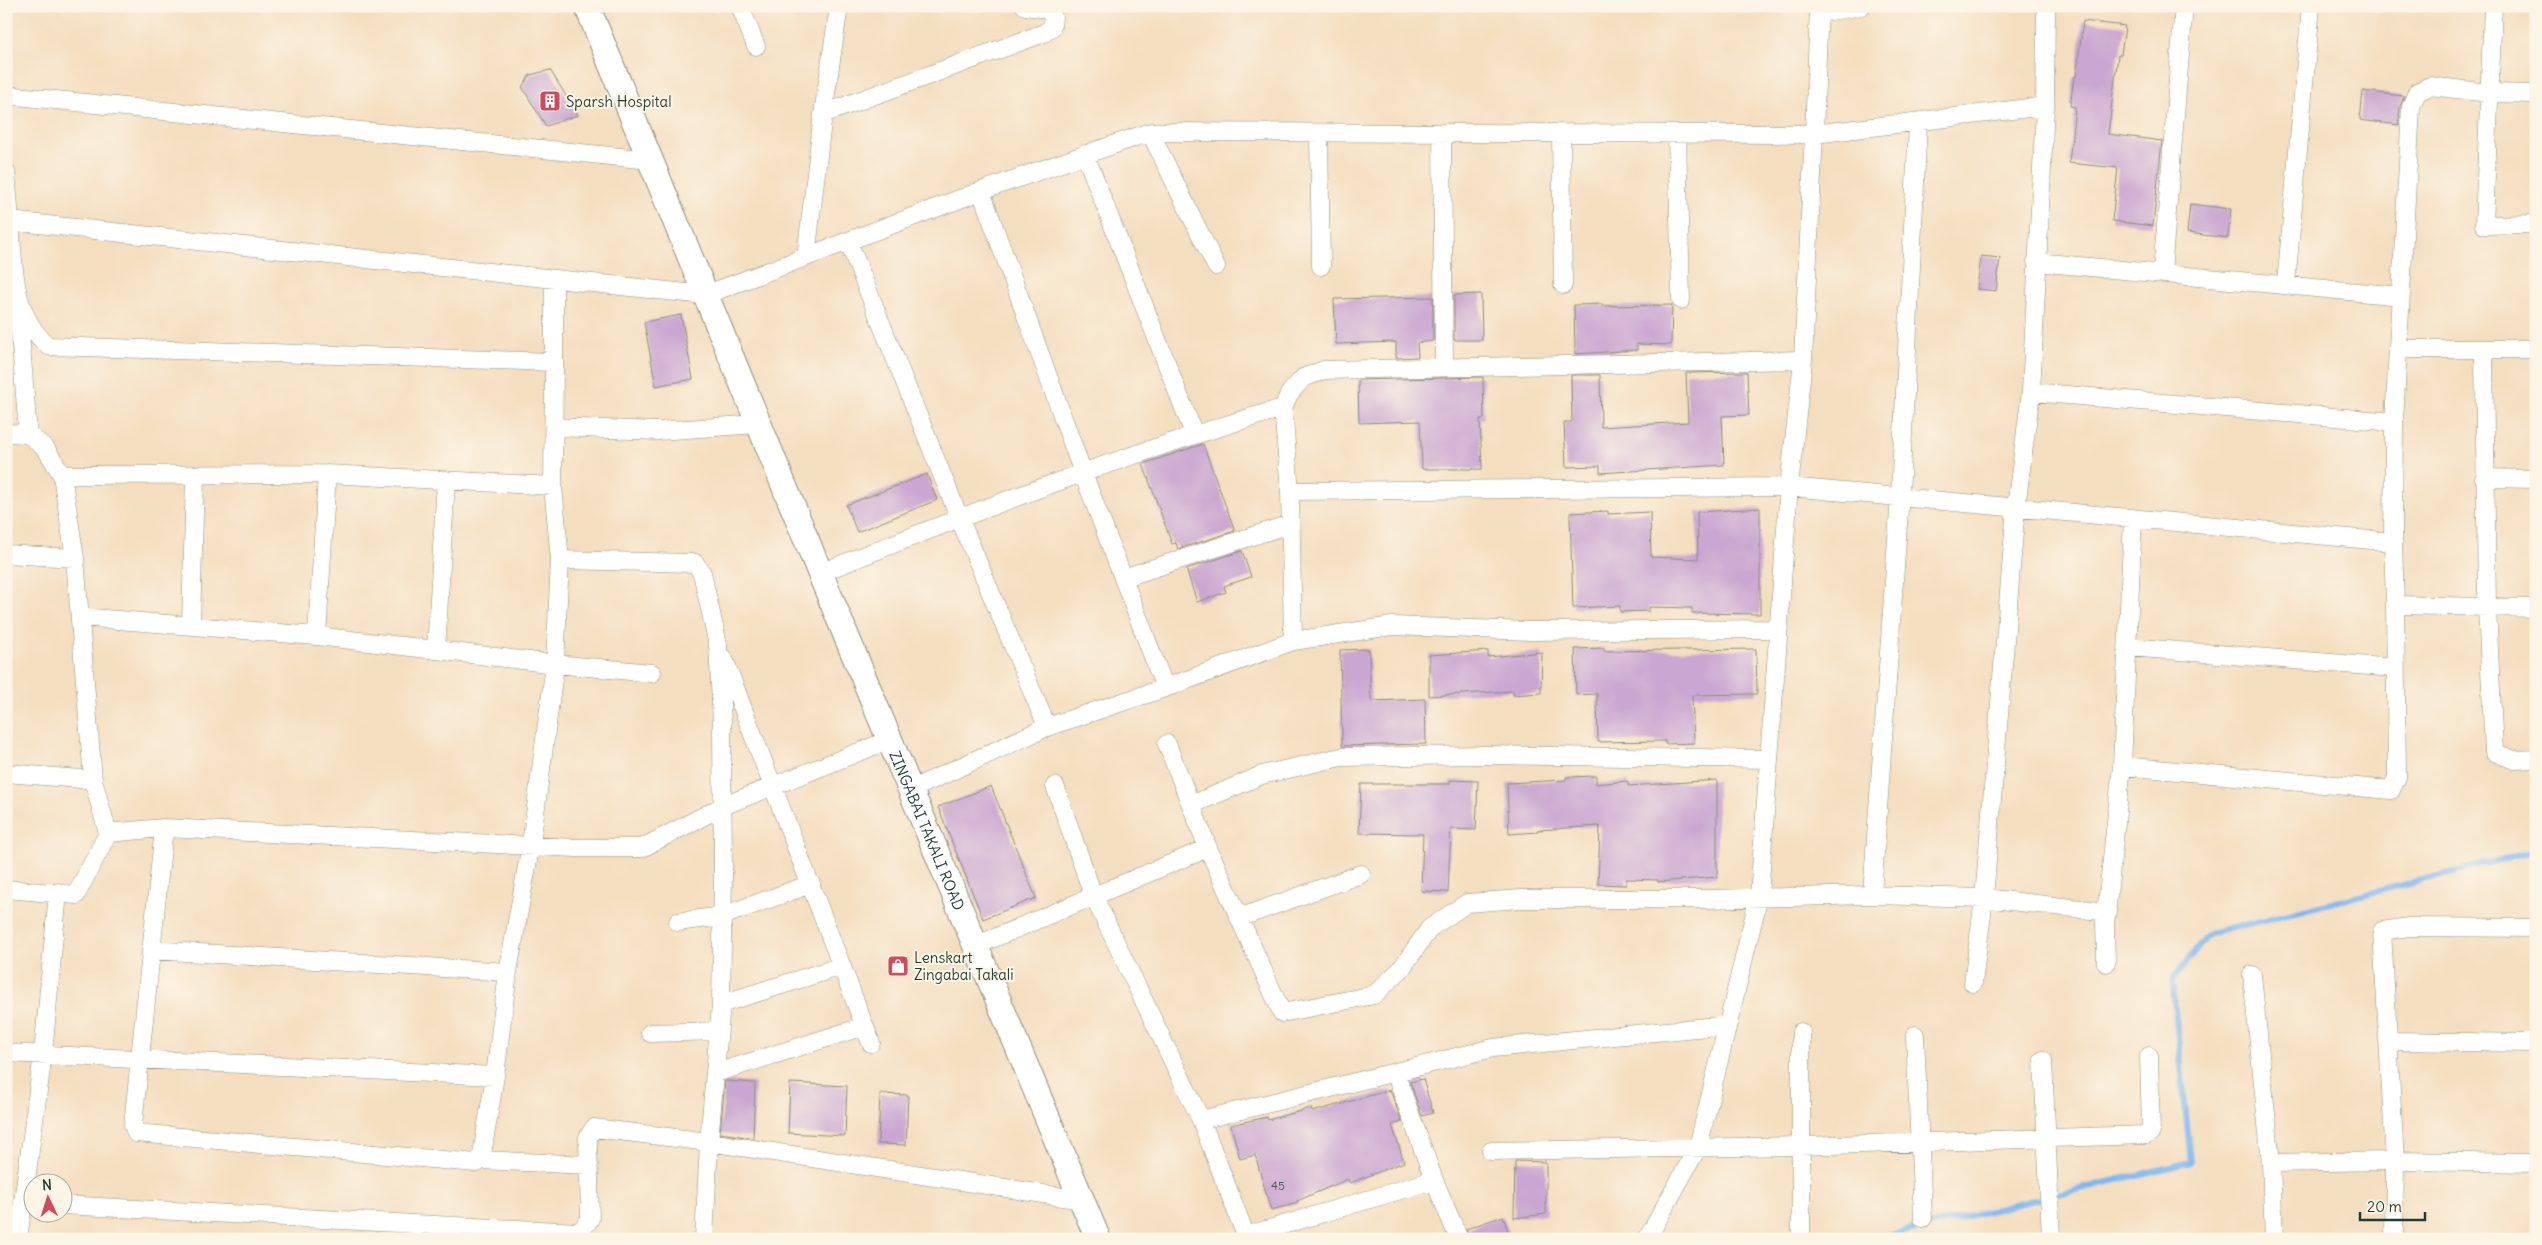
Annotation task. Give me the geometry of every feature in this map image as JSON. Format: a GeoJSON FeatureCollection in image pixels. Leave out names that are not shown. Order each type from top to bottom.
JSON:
{"type":"FeatureCollection","features":[{"type":"Feature","properties":{"kind":"street","name":"ZINGABAI TAKALI ROAD"},"geometry":{"type":"LineString","coordinates":[[587,6],[758,424],[1098,1239]]}},
{"type":"Feature","properties":{"kind":"street"},"geometry":{"type":"LineString","coordinates":[[740,6],[756,46]]}},
{"type":"Feature","properties":{"kind":"street"},"geometry":{"type":"LineString","coordinates":[[806,257],[823,114],[839,6]]}},
{"type":"Feature","properties":{"kind":"street"},"geometry":{"type":"LineString","coordinates":[[823,114],[1044,33],[1052,27],[1053,17],[1048,9],[1025,6]]}},
{"type":"Feature","properties":{"kind":"street"},"geometry":{"type":"LineString","coordinates":[[1646,1239],[1698,1147],[1759,896],[1789,487],[1803,360],[1819,10],[1861,6]]}},
{"type":"Feature","properties":{"kind":"street"},"geometry":{"type":"LineString","coordinates":[[1973,983],[1984,898],[2016,507],[2031,392],[2045,106],[2046,6]]}},
{"type":"Feature","properties":{"kind":"street"},"geometry":{"type":"LineString","coordinates":[[2162,273],[2184,6]]}},
{"type":"Feature","properties":{"kind":"street"},"geometry":{"type":"LineString","coordinates":[[2286,284],[2311,6]]}},
{"type":"Feature","properties":{"kind":"street"},"geometry":{"type":"LineString","coordinates":[[2493,6],[2484,225],[2536,224]]}},
{"type":"Feature","properties":{"kind":"street"},"geometry":{"type":"LineString","coordinates":[[2122,766],[2390,790],[2397,777],[2393,542],[2394,422],[2411,107],[2417,92],[2430,86],[2490,93],[2536,94]]}},
{"type":"Feature","properties":{"kind":"street"},"geometry":{"type":"LineString","coordinates":[[6,95],[650,160]]}},
{"type":"Feature","properties":{"kind":"street"},"geometry":{"type":"LineString","coordinates":[[10,221],[705,294],[981,191],[1150,132],[1814,134],[2045,106]]}},
{"type":"Feature","properties":{"kind":"street"},"geometry":{"type":"LineString","coordinates":[[1872,895],[1900,496],[1918,122]]}},
{"type":"Feature","properties":{"kind":"street"},"geometry":{"type":"LineString","coordinates":[[1150,132],[1216,266]]}},
{"type":"Feature","properties":{"kind":"street"},"geometry":{"type":"LineString","coordinates":[[1319,133],[1321,266]]}},
{"type":"Feature","properties":{"kind":"street"},"geometry":{"type":"LineString","coordinates":[[1442,133],[1444,368]]}},
{"type":"Feature","properties":{"kind":"street"},"geometry":{"type":"LineString","coordinates":[[1561,134],[1563,285]]}},
{"type":"Feature","properties":{"kind":"street"},"geometry":{"type":"LineString","coordinates":[[1677,134],[1681,300]]}},
{"type":"Feature","properties":{"kind":"street"},"geometry":{"type":"LineString","coordinates":[[1085,154],[1194,434]]}},
{"type":"Feature","properties":{"kind":"street"},"geometry":{"type":"LineString","coordinates":[[6,172],[10,221],[12,299],[28,434]]}},
{"type":"Feature","properties":{"kind":"street"},"geometry":{"type":"LineString","coordinates":[[981,191],[1083,473],[1165,688]]}},
{"type":"Feature","properties":{"kind":"street"},"geometry":{"type":"LineString","coordinates":[[848,241],[959,518],[1047,727]]}},
{"type":"Feature","properties":{"kind":"street"},"geometry":{"type":"LineString","coordinates":[[2036,262],[2401,296]]}},
{"type":"Feature","properties":{"kind":"street"},"geometry":{"type":"LineString","coordinates":[[481,1160],[496,1076],[508,972],[531,844],[555,664],[560,560],[553,486],[554,279]]}},
{"type":"Feature","properties":{"kind":"street"},"geometry":{"type":"LineString","coordinates":[[12,299],[37,336],[48,346],[554,362]]}},
{"type":"Feature","properties":{"kind":"street"},"geometry":{"type":"LineString","coordinates":[[2398,349],[2536,349]]}},
{"type":"Feature","properties":{"kind":"street"},"geometry":{"type":"LineString","coordinates":[[2484,349],[2487,608],[2494,752],[2514,760],[2536,759]]}},
{"type":"Feature","properties":{"kind":"street"},"geometry":{"type":"LineString","coordinates":[[1292,641],[1290,492],[1283,408],[1289,394],[1303,378],[1324,370],[1803,360]]}},
{"type":"Feature","properties":{"kind":"street"},"geometry":{"type":"LineString","coordinates":[[2031,392],[2394,422]]}},
{"type":"Feature","properties":{"kind":"street"},"geometry":{"type":"LineString","coordinates":[[820,573],[959,518],[1083,473],[1194,434],[1283,408]]}},
{"type":"Feature","properties":{"kind":"street"},"geometry":{"type":"LineString","coordinates":[[554,427],[658,431],[758,424]]}},
{"type":"Feature","properties":{"kind":"street"},"geometry":{"type":"LineString","coordinates":[[6,433],[28,434],[46,449],[62,475],[75,558],[93,780],[108,833],[76,895],[6,889]]}},
{"type":"Feature","properties":{"kind":"street"},"geometry":{"type":"LineString","coordinates":[[62,475],[195,476],[327,474],[553,486]]}},
{"type":"Feature","properties":{"kind":"street"},"geometry":{"type":"LineString","coordinates":[[317,636],[327,474]]}},
{"type":"Feature","properties":{"kind":"street"},"geometry":{"type":"LineString","coordinates":[[191,626],[195,476]]}},
{"type":"Feature","properties":{"kind":"street"},"geometry":{"type":"LineString","coordinates":[[2484,478],[2536,479]]}},
{"type":"Feature","properties":{"kind":"street"},"geometry":{"type":"LineString","coordinates":[[436,650],[446,480]]}},
{"type":"Feature","properties":{"kind":"street"},"geometry":{"type":"LineString","coordinates":[[1290,492],[1789,487],[2393,542]]}},
{"type":"Feature","properties":{"kind":"street"},"geometry":{"type":"LineString","coordinates":[[2106,963],[2106,923],[2122,766],[2133,518]]}},
{"type":"Feature","properties":{"kind":"street"},"geometry":{"type":"LineString","coordinates":[[1123,578],[1290,524]]}},
{"type":"Feature","properties":{"kind":"street"},"geometry":{"type":"LineString","coordinates":[[6,554],[75,558]]}},
{"type":"Feature","properties":{"kind":"street"},"geometry":{"type":"LineString","coordinates":[[560,560],[695,563],[702,573],[718,645],[774,785],[868,1034],[716,1073]]}},
{"type":"Feature","properties":{"kind":"street"},"geometry":{"type":"LineString","coordinates":[[2395,605],[2536,608]]}},
{"type":"Feature","properties":{"kind":"street"},"geometry":{"type":"LineString","coordinates":[[80,617],[317,636],[555,664],[652,673]]}},
{"type":"Feature","properties":{"kind":"street"},"geometry":{"type":"LineString","coordinates":[[910,790],[1047,727],[1165,688],[1292,641],[1392,626],[1530,631],[1778,629]]}},
{"type":"Feature","properties":{"kind":"street"},"geometry":{"type":"LineString","coordinates":[[704,1239],[709,1142],[720,1004],[723,806],[722,723],[718,645]]}},
{"type":"Feature","properties":{"kind":"street"},"geometry":{"type":"LineString","coordinates":[[2128,647],[2396,668]]}},
{"type":"Feature","properties":{"kind":"street"},"geometry":{"type":"LineString","coordinates":[[108,833],[164,828],[531,844],[576,848],[642,848],[723,806],[889,740]]}},
{"type":"Feature","properties":{"kind":"street"},"geometry":{"type":"LineString","coordinates":[[1167,744],[1208,848],[1282,1013],[1374,995],[1401,969],[1430,928],[1467,903],[1520,899],[1706,899],[1759,896],[1872,895],[1984,898],[2108,912]]}},
{"type":"Feature","properties":{"kind":"street"},"geometry":{"type":"LineString","coordinates":[[1191,805],[1262,775],[1341,756],[1486,755],[1769,758]]}},
{"type":"Feature","properties":{"kind":"street"},"geometry":{"type":"LineString","coordinates":[[6,773],[93,780]]}},
{"type":"Feature","properties":{"kind":"street"},"geometry":{"type":"LineString","coordinates":[[1055,786],[1093,895],[1201,1120],[1247,1237],[1434,1180]]}},
{"type":"Feature","properties":{"kind":"street"},"geometry":{"type":"LineString","coordinates":[[164,828],[133,1126],[136,1134],[477,1163],[481,1160],[588,1165]]}},
{"type":"Feature","properties":{"kind":"street"},"geometry":{"type":"LineString","coordinates":[[975,946],[1208,848]]}},
{"type":"Feature","properties":{"kind":"street"},"geometry":{"type":"LineString","coordinates":[[1239,918],[1361,874]]}},
{"type":"Feature","properties":{"kind":"street"},"geometry":{"type":"LineString","coordinates":[[678,922],[722,916],[811,884]]}},
{"type":"Feature","properties":{"kind":"street"},"geometry":{"type":"LineString","coordinates":[[31,1172],[58,892]]}},
{"type":"Feature","properties":{"kind":"street"},"geometry":{"type":"LineString","coordinates":[[2394,1239],[2395,1161],[2382,931],[2410,927],[2536,928]]}},
{"type":"Feature","properties":{"kind":"street"},"geometry":{"type":"LineString","coordinates":[[151,950],[508,972]]}},
{"type":"Feature","properties":{"kind":"street"},"geometry":{"type":"LineString","coordinates":[[720,1004],[842,966]]}},
{"type":"Feature","properties":{"kind":"street"},"geometry":{"type":"LineString","coordinates":[[2252,975],[2271,1163],[2274,1239]]}},
{"type":"Feature","properties":{"kind":"street"},"geometry":{"type":"LineString","coordinates":[[1201,1120],[1492,1048],[1728,1025]]}},
{"type":"Feature","properties":{"kind":"street"},"geometry":{"type":"LineString","coordinates":[[650,1033],[719,1031]]}},
{"type":"Feature","properties":{"kind":"street"},"geometry":{"type":"LineString","coordinates":[[1801,1032],[1801,1239]]}},
{"type":"Feature","properties":{"kind":"street"},"geometry":{"type":"LineString","coordinates":[[1916,1034],[1923,1218]]}},
{"type":"Feature","properties":{"kind":"street"},"geometry":{"type":"LineString","coordinates":[[2388,1041],[2536,1042]]}},
{"type":"Feature","properties":{"kind":"street"},"geometry":{"type":"LineString","coordinates":[[6,1053],[496,1076]]}},
{"type":"Feature","properties":{"kind":"street"},"geometry":{"type":"LineString","coordinates":[[1491,1151],[1800,1146],[2147,1135],[2151,1132],[2149,1056]]}},
{"type":"Feature","properties":{"kind":"street"},"geometry":{"type":"LineString","coordinates":[[2043,1060],[2045,1138],[2051,1231]]}},
{"type":"Feature","properties":{"kind":"street"},"geometry":{"type":"LineString","coordinates":[[1395,1072],[1434,1180],[1459,1239]]}},
{"type":"Feature","properties":{"kind":"street"},"geometry":{"type":"LineString","coordinates":[[72,1206],[414,1232],[580,1232],[590,1219],[588,1137],[594,1128],[709,1142],[1082,1200]]}},
{"type":"Feature","properties":{"kind":"street"},"geometry":{"type":"LineString","coordinates":[[2271,1163],[2395,1161],[2536,1163]]}},
{"type":"Feature","properties":{"kind":"street"},"geometry":{"type":"LineString","coordinates":[[18,1239],[23,1222]]}},
{"type":"Feature","properties":{"kind":"building"},"geometry":{"type":"Polygon","coordinates":[[[2083,21],[2125,26],[2121,55],[2118,55],[2108,134],[2162,141],[2153,226],[2112,221],[2118,168],[2069,163],[2075,107],[2070,106],[2074,77],[2076,77],[2083,21]]]}},
{"type":"Feature","properties":{"kind":"building","name":"Sparsh Hospital"},"geometry":{"type":"Polygon","coordinates":[[[550,70],[578,115],[546,126],[522,87],[530,75],[550,70]]]}},
{"type":"Feature","properties":{"kind":"building"},"geometry":{"type":"Polygon","coordinates":[[[2363,91],[2404,96],[2400,106],[2399,125],[2360,120],[2363,91]]]}},
{"type":"Feature","properties":{"kind":"building"},"geometry":{"type":"Polygon","coordinates":[[[2190,204],[2231,209],[2228,238],[2187,233],[2190,204]]]}},
{"type":"Feature","properties":{"kind":"building"},"geometry":{"type":"Polygon","coordinates":[[[1981,256],[2000,258],[1996,291],[1977,289],[1981,256]]]}},
{"type":"Feature","properties":{"kind":"building"},"geometry":{"type":"Polygon","coordinates":[[[1481,294],[1482,340],[1454,340],[1454,295],[1481,294]]]}},
{"type":"Feature","properties":{"kind":"building"},"geometry":{"type":"Polygon","coordinates":[[[1433,297],[1433,341],[1417,343],[1418,357],[1396,358],[1396,342],[1336,344],[1334,299],[1433,297]]]}},
{"type":"Feature","properties":{"kind":"building"},"geometry":{"type":"Polygon","coordinates":[[[1602,304],[1602,306],[1672,305],[1671,345],[1637,344],[1637,350],[1575,354],[1574,305],[1602,304]]]}},
{"type":"Feature","properties":{"kind":"building"},"geometry":{"type":"Polygon","coordinates":[[[681,315],[693,379],[656,386],[644,322],[681,315]]]}},
{"type":"Feature","properties":{"kind":"building"},"geometry":{"type":"Polygon","coordinates":[[[1747,372],[1749,415],[1722,416],[1724,465],[1600,473],[1600,466],[1566,467],[1564,422],[1572,422],[1571,375],[1600,375],[1601,427],[1688,422],[1686,373],[1747,372]]]}},
{"type":"Feature","properties":{"kind":"building"},"geometry":{"type":"Polygon","coordinates":[[[1483,377],[1484,419],[1480,419],[1482,469],[1422,469],[1420,421],[1359,423],[1358,380],[1483,377]]]}},
{"type":"Feature","properties":{"kind":"building"},"geometry":{"type":"Polygon","coordinates":[[[1203,444],[1235,531],[1178,549],[1176,543],[1172,544],[1143,464],[1203,444]]]}},
{"type":"Feature","properties":{"kind":"building"},"geometry":{"type":"Polygon","coordinates":[[[927,474],[937,500],[857,532],[846,505],[927,474]]]}},
{"type":"Feature","properties":{"kind":"building"},"geometry":{"type":"Polygon","coordinates":[[[1760,508],[1760,614],[1692,613],[1692,608],[1649,607],[1649,611],[1620,612],[1620,606],[1573,608],[1570,513],[1608,511],[1608,514],[1650,512],[1651,557],[1698,559],[1697,512],[1760,508]]]}},
{"type":"Feature","properties":{"kind":"building"},"geometry":{"type":"Polygon","coordinates":[[[1242,551],[1251,577],[1224,586],[1226,592],[1197,602],[1186,569],[1242,551]]]}},
{"type":"Feature","properties":{"kind":"building"},"geometry":{"type":"Polygon","coordinates":[[[1604,648],[1604,651],[1756,649],[1757,694],[1692,695],[1694,743],[1665,744],[1665,741],[1598,742],[1597,694],[1576,695],[1575,649],[1604,648]]]}},
{"type":"Feature","properties":{"kind":"building"},"geometry":{"type":"Polygon","coordinates":[[[1369,649],[1371,701],[1425,699],[1426,744],[1342,746],[1340,650],[1369,649]]]}},
{"type":"Feature","properties":{"kind":"building"},"geometry":{"type":"Polygon","coordinates":[[[1488,651],[1488,657],[1542,652],[1541,693],[1513,695],[1513,691],[1429,696],[1429,655],[1488,651]]]}},
{"type":"Feature","properties":{"kind":"building"},"geometry":{"type":"Polygon","coordinates":[[[1596,776],[1596,784],[1628,781],[1628,786],[1717,780],[1717,877],[1658,882],[1658,880],[1626,879],[1626,885],[1598,884],[1600,826],[1537,830],[1537,832],[1509,834],[1507,783],[1566,780],[1566,777],[1596,776]]]}},
{"type":"Feature","properties":{"kind":"building"},"geometry":{"type":"Polygon","coordinates":[[[1450,780],[1478,781],[1476,830],[1451,829],[1448,892],[1421,891],[1423,834],[1359,833],[1361,784],[1450,784],[1450,780]]]}},
{"type":"Feature","properties":{"kind":"building"},"geometry":{"type":"Polygon","coordinates":[[[991,786],[1036,898],[983,919],[938,807],[991,786]]]}},
{"type":"Feature","properties":{"kind":"building"},"geometry":{"type":"Polygon","coordinates":[[[1423,1079],[1433,1113],[1422,1116],[1410,1082],[1423,1079]]]}},
{"type":"Feature","properties":{"kind":"building"},"geometry":{"type":"Polygon","coordinates":[[[725,1081],[755,1083],[753,1138],[720,1133],[725,1081]]]}},
{"type":"Feature","properties":{"kind":"building"},"geometry":{"type":"Polygon","coordinates":[[[790,1083],[847,1086],[845,1136],[788,1133],[790,1083]]]}},
{"type":"Feature","properties":{"kind":"building"},"geometry":{"type":"Polygon","coordinates":[[[1390,1090],[1402,1122],[1392,1125],[1404,1162],[1350,1183],[1348,1179],[1297,1201],[1298,1203],[1271,1210],[1255,1155],[1240,1159],[1231,1125],[1267,1117],[1268,1120],[1311,1108],[1312,1112],[1390,1090]]]}},
{"type":"Feature","properties":{"kind":"building"},"geometry":{"type":"Polygon","coordinates":[[[880,1094],[908,1095],[906,1145],[878,1144],[880,1094]]]}},
{"type":"Feature","properties":{"kind":"building"},"geometry":{"type":"Polygon","coordinates":[[[1515,1161],[1546,1162],[1546,1214],[1514,1218],[1515,1161]]]}},
{"type":"Feature","properties":{"kind":"building"},"geometry":{"type":"Polygon","coordinates":[[[1503,1216],[1511,1239],[1469,1239],[1466,1229],[1503,1216]]]}},
{"type":"Feature","properties":{"kind":"waterway"},"geometry":{"type":"LineString","coordinates":[[1873,1239],[2191,1162],[2172,980],[2209,934],[2536,851]]}},
{"type":"Feature","properties":{"kind":"place","name":"Sparsh Hospital"},"geometry":{"type":"Point","coordinates":[550,101]}},
{"type":"Feature","properties":{"kind":"place","name":"Lenskart Zingabai Takali"},"geometry":{"type":"Point","coordinates":[898,966]}}]}
